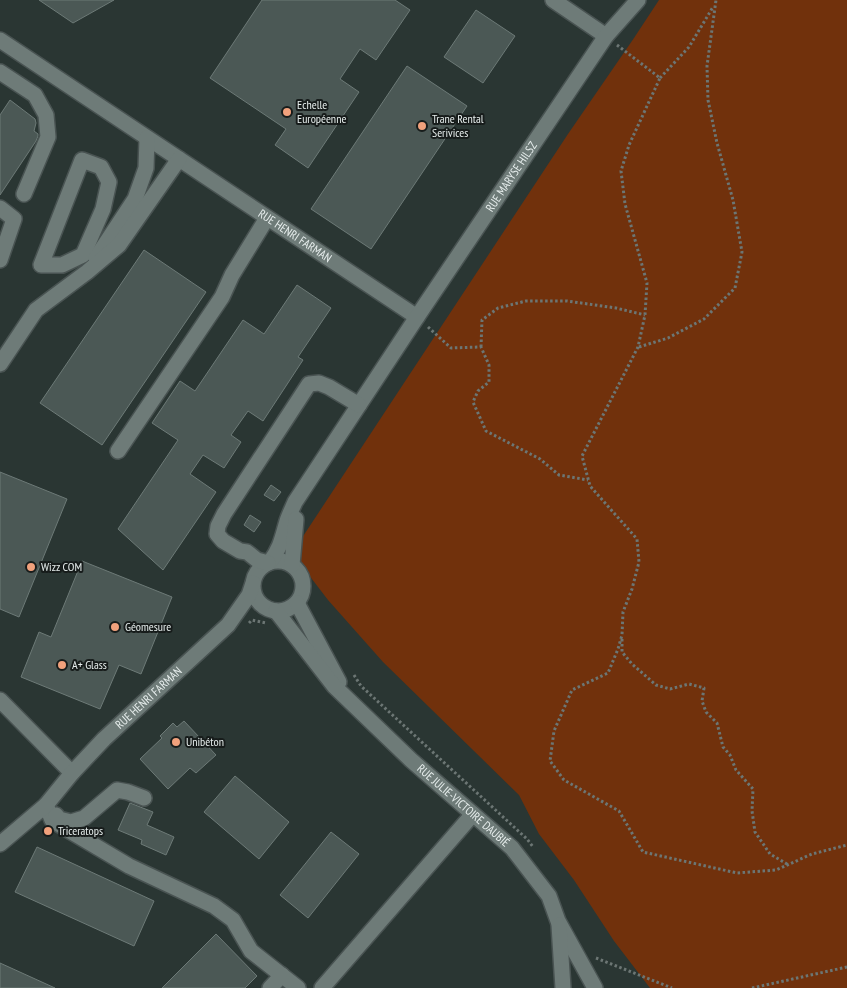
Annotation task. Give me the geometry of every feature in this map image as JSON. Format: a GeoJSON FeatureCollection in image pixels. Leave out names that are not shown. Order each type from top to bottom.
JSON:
{"type":"FeatureCollection","features":[{"type":"Feature","properties":{"kind":"street"},"geometry":{"type":"LineString","coordinates":[[552,0],[606,36]]}},
{"type":"Feature","properties":{"kind":"street","name":"RUE MARYSE HILSZ"},"geometry":{"type":"LineString","coordinates":[[416,317],[606,36],[638,0]]}},
{"type":"Feature","properties":{"kind":"street","name":"RUE HENRI FARMAN"},"geometry":{"type":"LineString","coordinates":[[0,40],[416,317]]}},
{"type":"Feature","properties":{"kind":"street"},"geometry":{"type":"LineString","coordinates":[[0,72],[35,95],[46,115],[48,137],[24,194]]}},
{"type":"Feature","properties":{"kind":"street"},"geometry":{"type":"LineString","coordinates":[[128,221],[146,168],[147,138]]}},
{"type":"Feature","properties":{"kind":"street"},"geometry":{"type":"LineString","coordinates":[[0,364],[36,310],[87,272],[179,159]]}},
{"type":"Feature","properties":{"kind":"street"},"geometry":{"type":"LineString","coordinates":[[82,160],[100,167],[109,182],[103,209],[84,255],[62,265],[41,265],[82,160]]}},
{"type":"Feature","properties":{"kind":"street"},"geometry":{"type":"LineString","coordinates":[[0,208],[14,219],[0,260]]}},
{"type":"Feature","properties":{"kind":"street"},"geometry":{"type":"LineString","coordinates":[[103,209],[128,221]]}},
{"type":"Feature","properties":{"kind":"street"},"geometry":{"type":"LineString","coordinates":[[118,451],[222,297],[232,275],[267,218]]}},
{"type":"Feature","properties":{"kind":"street"},"geometry":{"type":"LineString","coordinates":[[254,579],[260,568],[277,553],[282,544],[295,502],[416,317]]}},
{"type":"Feature","properties":{"kind":"street"},"geometry":{"type":"LineString","coordinates":[[240,551],[251,562],[254,579],[253,591],[256,598],[269,609],[284,611],[291,608],[302,595],[304,587],[298,571],[292,565],[282,561],[269,562],[257,560],[247,552],[240,551],[223,541],[217,534],[218,526],[229,506],[310,384],[328,387],[359,405]]}},
{"type":"Feature","properties":{"kind":"street"},"geometry":{"type":"LineString","coordinates":[[292,565],[298,507],[304,490]]}},
{"type":"Feature","properties":{"kind":"street","name":"RUE HENRI FARMAN"},"geometry":{"type":"LineString","coordinates":[[0,844],[46,805],[72,773],[104,739],[228,624],[249,595],[254,579]]}},
{"type":"Feature","properties":{"kind":"street","name":"RUE JULIE-VICTOIRE DAUBIÉ"},"geometry":{"type":"LineString","coordinates":[[296,603],[351,703]]}},
{"type":"Feature","properties":{"kind":"street","name":"RUE HENRI FARMAN"},"geometry":{"type":"LineString","coordinates":[[228,624],[269,609]]}},
{"type":"Feature","properties":{"kind":"street","name":"RUE JULIE-VICTOIRE DAUBIÉ"},"geometry":{"type":"LineString","coordinates":[[269,609],[287,626],[334,686],[351,703],[411,760],[512,848],[549,896],[558,921],[595,988]]}},
{"type":"Feature","properties":{"kind":"street"},"geometry":{"type":"LineString","coordinates":[[0,700],[72,773]]}},
{"type":"Feature","properties":{"kind":"street"},"geometry":{"type":"LineString","coordinates":[[46,805],[59,818],[71,822],[84,818],[116,790],[144,798]]}},
{"type":"Feature","properties":{"kind":"street"},"geometry":{"type":"LineString","coordinates":[[46,805],[52,820],[70,831],[129,866],[214,906],[233,920],[251,951],[298,988]]}},
{"type":"Feature","properties":{"kind":"street"},"geometry":{"type":"LineString","coordinates":[[322,988],[473,814]]}},
{"type":"Feature","properties":{"kind":"street","name":"RUE JULIE-VICTOIRE DAUBIÉ"},"geometry":{"type":"LineString","coordinates":[[558,921],[562,988]]}},
{"type":"Feature","properties":{"kind":"street"},"geometry":{"type":"LineString","coordinates":[[270,988],[282,976]]}},
{"type":"Feature","properties":{"kind":"path"},"geometry":{"type":"LineString","coordinates":[[638,347],[668,338],[704,319],[735,288],[742,252],[733,200],[717,143],[708,100],[708,66],[716,0]]}},
{"type":"Feature","properties":{"kind":"path"},"geometry":{"type":"LineString","coordinates":[[715,5],[690,47],[660,78],[629,145],[621,171],[624,204],[647,283],[645,315],[638,347],[582,456],[590,486],[636,539],[639,562],[632,589],[623,612],[622,652],[632,664],[656,685],[670,689],[689,684],[704,688],[702,701],[706,712],[717,723],[723,747],[730,755],[736,770],[753,789],[752,811],[755,832],[770,854],[788,865]]}},
{"type":"Feature","properties":{"kind":"path"},"geometry":{"type":"LineString","coordinates":[[606,36],[660,78]]}},
{"type":"Feature","properties":{"kind":"path"},"geometry":{"type":"LineString","coordinates":[[588,480],[559,476],[540,459],[486,430],[473,402],[478,392],[489,382],[489,365],[481,347],[482,320],[498,308],[526,301],[567,301],[616,308],[645,315]]}},
{"type":"Feature","properties":{"kind":"path"},"geometry":{"type":"LineString","coordinates":[[416,317],[451,348],[481,347]]}},
{"type":"Feature","properties":{"kind":"path"},"geometry":{"type":"LineString","coordinates":[[245,627],[252,620],[287,626]]}},
{"type":"Feature","properties":{"kind":"path"},"geometry":{"type":"LineString","coordinates":[[622,635],[608,674],[572,690],[554,731],[550,761],[564,780],[619,811],[643,852],[737,873],[776,870],[812,854],[847,845]]}},
{"type":"Feature","properties":{"kind":"path"},"geometry":{"type":"LineString","coordinates":[[350,670],[361,686],[527,839],[537,854]]}},
{"type":"Feature","properties":{"kind":"path"},"geometry":{"type":"LineString","coordinates":[[574,950],[672,988]]}},
{"type":"Feature","properties":{"kind":"path"},"geometry":{"type":"LineString","coordinates":[[752,988],[847,967]]}},
{"type":"Feature","properties":{"kind":"shaded area"},"geometry":{"type":"Polygon","coordinates":[[[659,0],[847,0],[847,988],[650,988],[614,941],[574,880],[539,834],[519,795],[383,662],[328,600],[292,553],[568,134],[659,0]]]}},
{"type":"Feature","properties":{"kind":"building"},"geometry":{"type":"Polygon","coordinates":[[[39,0],[114,0],[73,23],[39,0]]]}},
{"type":"Feature","properties":{"kind":"building"},"geometry":{"type":"Polygon","coordinates":[[[262,0],[395,0],[410,10],[376,60],[360,49],[340,79],[359,92],[308,168],[275,145],[286,129],[210,78],[262,0]]]}},
{"type":"Feature","properties":{"kind":"building"},"geometry":{"type":"Polygon","coordinates":[[[476,10],[515,36],[483,83],[444,57],[476,10]]]}},
{"type":"Feature","properties":{"kind":"building"},"geometry":{"type":"Polygon","coordinates":[[[407,66],[467,106],[371,249],[311,209],[407,66]]]}},
{"type":"Feature","properties":{"kind":"building"},"geometry":{"type":"Polygon","coordinates":[[[10,100],[35,119],[34,131],[38,136],[0,195],[0,115],[10,100]]]}},
{"type":"Feature","properties":{"kind":"building"},"geometry":{"type":"Polygon","coordinates":[[[144,250],[206,292],[102,445],[40,403],[144,250]]]}},
{"type":"Feature","properties":{"kind":"building"},"geometry":{"type":"Polygon","coordinates":[[[297,285],[331,308],[298,357],[303,360],[263,421],[248,411],[231,435],[241,442],[224,468],[203,455],[190,474],[216,492],[163,570],[118,529],[178,440],[152,423],[180,381],[195,391],[243,320],[264,334],[297,285]]]}},
{"type":"Feature","properties":{"kind":"building"},"geometry":{"type":"Polygon","coordinates":[[[0,472],[67,499],[19,617],[0,609],[0,472]]]}},
{"type":"Feature","properties":{"kind":"building"},"geometry":{"type":"Polygon","coordinates":[[[271,485],[281,492],[274,501],[264,495],[271,485]]]}},
{"type":"Feature","properties":{"kind":"building"},"geometry":{"type":"Polygon","coordinates":[[[250,515],[261,522],[254,532],[244,525],[250,515]]]}},
{"type":"Feature","properties":{"kind":"building"},"geometry":{"type":"Polygon","coordinates":[[[82,561],[172,597],[141,674],[119,665],[100,709],[21,677],[39,632],[51,637],[82,561]]]}},
{"type":"Feature","properties":{"kind":"building"},"geometry":{"type":"Polygon","coordinates":[[[184,721],[216,755],[196,773],[190,768],[168,789],[140,759],[162,738],[160,736],[173,723],[177,727],[184,721]]]}},
{"type":"Feature","properties":{"kind":"building"},"geometry":{"type":"Polygon","coordinates":[[[235,776],[289,822],[259,859],[204,812],[235,776]]]}},
{"type":"Feature","properties":{"kind":"building"},"geometry":{"type":"Polygon","coordinates":[[[130,803],[153,812],[147,825],[174,837],[166,855],[141,844],[142,840],[118,830],[130,803]]]}},
{"type":"Feature","properties":{"kind":"building"},"geometry":{"type":"Polygon","coordinates":[[[331,832],[359,854],[308,918],[280,895],[331,832]]]}},
{"type":"Feature","properties":{"kind":"building"},"geometry":{"type":"Polygon","coordinates":[[[37,847],[154,901],[134,946],[15,892],[37,847]]]}},
{"type":"Feature","properties":{"kind":"building"},"geometry":{"type":"Polygon","coordinates":[[[216,934],[257,976],[245,988],[162,988],[216,934]]]}},
{"type":"Feature","properties":{"kind":"building"},"geometry":{"type":"Polygon","coordinates":[[[0,963],[55,988],[0,988],[0,963]]]}},
{"type":"Feature","properties":{"kind":"place","name":"Echelle Européenne"},"geometry":{"type":"Point","coordinates":[287,112]}},
{"type":"Feature","properties":{"kind":"place","name":"Trane Rental Serivices"},"geometry":{"type":"Point","coordinates":[422,126]}},
{"type":"Feature","properties":{"kind":"place","name":"Wizz COM"},"geometry":{"type":"Point","coordinates":[31,567]}},
{"type":"Feature","properties":{"kind":"place","name":"Géomesure"},"geometry":{"type":"Point","coordinates":[115,627]}},
{"type":"Feature","properties":{"kind":"place","name":"A+ Glass"},"geometry":{"type":"Point","coordinates":[62,665]}},
{"type":"Feature","properties":{"kind":"place","name":"Unibéton"},"geometry":{"type":"Point","coordinates":[176,742]}},
{"type":"Feature","properties":{"kind":"place","name":"Triceratops"},"geometry":{"type":"Point","coordinates":[48,831]}}]}
